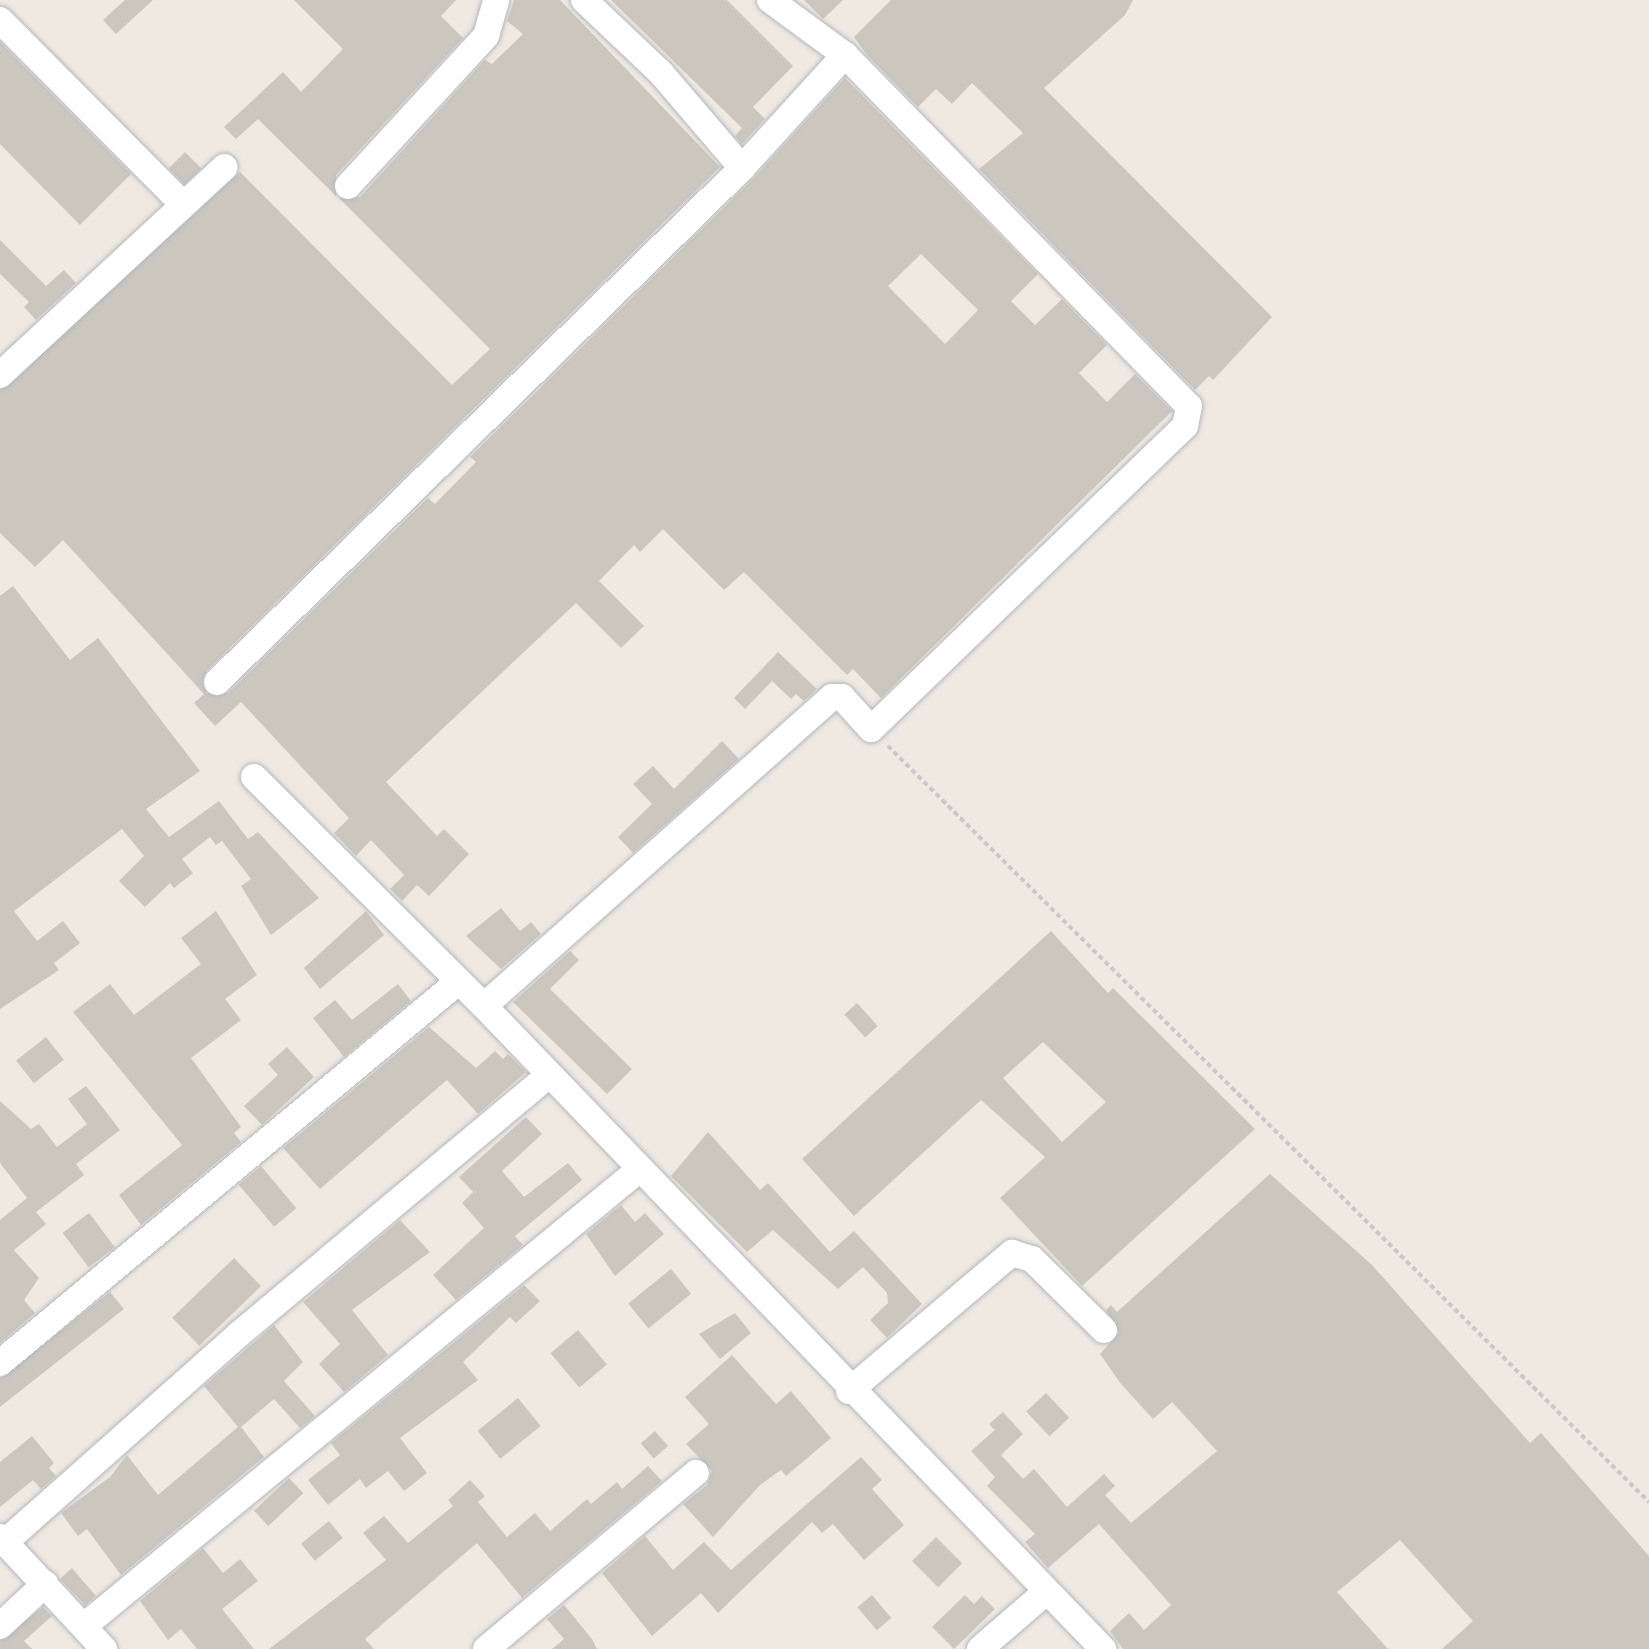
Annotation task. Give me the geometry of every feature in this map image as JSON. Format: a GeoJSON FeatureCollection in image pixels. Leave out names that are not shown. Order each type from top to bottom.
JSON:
{"type":"FeatureCollection","features":[{"type":"Feature","properties":{"kind":"street"},"geometry":{"type":"LineString","coordinates":[[348,186],[486,36],[496,0]]}},
{"type":"Feature","properties":{"kind":"street"},"geometry":{"type":"LineString","coordinates":[[584,0],[661,72],[742,168]]}},
{"type":"Feature","properties":{"kind":"street"},"geometry":{"type":"LineString","coordinates":[[484,1006],[832,697],[842,697],[872,729],[1185,426],[1191,413],[845,55],[770,0]]}},
{"type":"Feature","properties":{"kind":"street"},"geometry":{"type":"LineString","coordinates":[[0,20],[183,204]]}},
{"type":"Feature","properties":{"kind":"street"},"geometry":{"type":"LineString","coordinates":[[217,682],[742,168],[845,55]]}},
{"type":"Feature","properties":{"kind":"street"},"geometry":{"type":"LineString","coordinates":[[0,374],[225,167]]}},
{"type":"Feature","properties":{"kind":"street"},"geometry":{"type":"LineString","coordinates":[[254,777],[484,1006],[849,1391],[1103,1649]]}},
{"type":"Feature","properties":{"kind":"street"},"geometry":{"type":"LineString","coordinates":[[0,1363],[458,982]]}},
{"type":"Feature","properties":{"kind":"street"},"geometry":{"type":"LineString","coordinates":[[104,1649],[2,1539],[238,1335],[548,1076]]}},
{"type":"Feature","properties":{"kind":"street"},"geometry":{"type":"LineString","coordinates":[[84,1626],[640,1169]]}},
{"type":"Feature","properties":{"kind":"street"},"geometry":{"type":"LineString","coordinates":[[849,1391],[1012,1253],[1032,1259],[1104,1330]]}},
{"type":"Feature","properties":{"kind":"street"},"geometry":{"type":"LineString","coordinates":[[486,1649],[696,1473]]}},
{"type":"Feature","properties":{"kind":"street"},"geometry":{"type":"LineString","coordinates":[[0,1626],[45,1584]]}},
{"type":"Feature","properties":{"kind":"street"},"geometry":{"type":"LineString","coordinates":[[980,1649],[1046,1592]]}},
{"type":"Feature","properties":{"kind":"path"},"geometry":{"type":"LineString","coordinates":[[872,729],[1649,1502]]}},
{"type":"Feature","properties":{"kind":"building"},"geometry":{"type":"Polygon","coordinates":[[[125,0],[153,0],[116,34],[103,20],[125,0]]]}},
{"type":"Feature","properties":{"kind":"building"},"geometry":{"type":"Polygon","coordinates":[[[294,0],[456,0],[441,16],[463,38],[336,175],[336,196],[258,119],[236,139],[224,127],[283,72],[301,92],[343,49],[294,0]]]}},
{"type":"Feature","properties":{"kind":"building"},"geometry":{"type":"Polygon","coordinates":[[[514,0],[560,0],[720,167],[206,671],[206,693],[228,693],[428,498],[435,504],[476,462],[470,457],[753,179],[845,78],[1038,274],[1011,301],[1035,325],[1062,299],[1107,345],[1079,373],[1107,402],[1135,374],[1172,411],[881,698],[853,669],[847,675],[744,572],[724,590],[663,529],[640,552],[634,545],[599,581],[644,626],[621,648],[576,603],[386,782],[437,836],[444,829],[469,854],[429,896],[417,885],[402,901],[390,889],[404,875],[371,840],[356,856],[334,833],[349,818],[241,702],[215,726],[194,703],[204,694],[63,540],[35,567],[0,533],[0,390],[240,172],[452,385],[490,349],[339,198],[360,197],[485,60],[492,64],[523,34],[507,21],[514,0]],[[921,254],[888,286],[945,344],[978,310],[921,254]]]}},
{"type":"Feature","properties":{"kind":"building"},"geometry":{"type":"Polygon","coordinates":[[[611,0],[727,0],[793,66],[753,107],[765,119],[742,144],[735,136],[742,128],[611,0]]]}},
{"type":"Feature","properties":{"kind":"building"},"geometry":{"type":"Polygon","coordinates":[[[804,0],[843,0],[823,19],[804,0]]]}},
{"type":"Feature","properties":{"kind":"building"},"geometry":{"type":"Polygon","coordinates":[[[891,0],[1133,0],[1125,15],[1044,88],[1272,317],[1213,380],[1209,376],[1195,390],[979,169],[1023,133],[972,83],[952,104],[936,89],[918,107],[867,55],[854,37],[891,0]]]}},
{"type":"Feature","properties":{"kind":"building"},"geometry":{"type":"Polygon","coordinates":[[[0,42],[131,174],[80,225],[0,144],[0,42]]]}},
{"type":"Feature","properties":{"kind":"building"},"geometry":{"type":"Polygon","coordinates":[[[185,152],[201,168],[185,185],[169,168],[185,152]]]}},
{"type":"Feature","properties":{"kind":"building"},"geometry":{"type":"Polygon","coordinates":[[[0,240],[46,286],[64,270],[76,283],[36,320],[24,307],[29,302],[0,274],[0,240]]]}},
{"type":"Feature","properties":{"kind":"building"},"geometry":{"type":"Polygon","coordinates":[[[13,586],[70,660],[98,638],[200,771],[146,809],[169,837],[219,801],[248,839],[258,832],[319,898],[271,935],[241,886],[251,879],[222,841],[216,845],[210,837],[182,859],[193,873],[174,888],[170,883],[145,907],[119,881],[144,856],[122,829],[14,911],[37,941],[63,921],[80,943],[54,963],[59,970],[0,1009],[0,596],[13,586]]]}},
{"type":"Feature","properties":{"kind":"building"},"geometry":{"type":"Polygon","coordinates":[[[778,652],[817,689],[804,701],[796,694],[791,699],[772,681],[745,709],[734,698],[778,652]]]}},
{"type":"Feature","properties":{"kind":"building"},"geometry":{"type":"Polygon","coordinates":[[[722,741],[739,759],[633,853],[618,837],[652,804],[633,784],[653,766],[674,789],[722,741]]]}},
{"type":"Feature","properties":{"kind":"building"},"geometry":{"type":"Polygon","coordinates":[[[501,908],[520,931],[531,922],[541,934],[501,969],[466,936],[501,908]]]}},
{"type":"Feature","properties":{"kind":"building"},"geometry":{"type":"Polygon","coordinates":[[[216,911],[257,975],[225,999],[241,1020],[191,1058],[241,1127],[234,1133],[241,1142],[141,1225],[119,1195],[182,1145],[73,1012],[110,984],[134,1015],[201,964],[181,938],[216,911]]]}},
{"type":"Feature","properties":{"kind":"building"},"geometry":{"type":"Polygon","coordinates":[[[366,911],[384,935],[320,989],[304,968],[366,911]]]}},
{"type":"Feature","properties":{"kind":"building"},"geometry":{"type":"Polygon","coordinates":[[[1051,931],[1108,993],[1113,988],[1255,1129],[1082,1286],[1000,1198],[1045,1157],[981,1100],[854,1216],[802,1159],[1051,931]],[[1043,1042],[1003,1078],[1062,1142],[1106,1102],[1043,1042]]]}},
{"type":"Feature","properties":{"kind":"building"},"geometry":{"type":"Polygon","coordinates":[[[570,951],[579,960],[550,989],[632,1069],[607,1094],[513,1002],[570,951]]]}},
{"type":"Feature","properties":{"kind":"building"},"geometry":{"type":"Polygon","coordinates":[[[398,984],[411,1001],[344,1057],[313,1018],[335,1000],[352,1020],[398,984]]]}},
{"type":"Feature","properties":{"kind":"building"},"geometry":{"type":"Polygon","coordinates":[[[857,1003],[878,1026],[865,1037],[844,1014],[857,1003]]]}},
{"type":"Feature","properties":{"kind":"building"},"geometry":{"type":"Polygon","coordinates":[[[429,1027],[476,1068],[495,1051],[503,1059],[508,1054],[526,1072],[478,1114],[447,1080],[320,1189],[283,1148],[429,1027]]]}},
{"type":"Feature","properties":{"kind":"building"},"geometry":{"type":"Polygon","coordinates":[[[46,1037],[64,1060],[34,1083],[16,1060],[46,1037]]]}},
{"type":"Feature","properties":{"kind":"building"},"geometry":{"type":"Polygon","coordinates":[[[287,1047],[314,1077],[262,1125],[244,1106],[278,1075],[268,1064],[287,1047]]]}},
{"type":"Feature","properties":{"kind":"building"},"geometry":{"type":"Polygon","coordinates":[[[86,1086],[120,1130],[76,1164],[84,1175],[36,1212],[46,1224],[14,1250],[39,1278],[24,1300],[35,1313],[0,1343],[0,1220],[27,1198],[0,1163],[0,1101],[31,1129],[39,1124],[57,1147],[87,1124],[68,1099],[86,1086]]]}},
{"type":"Feature","properties":{"kind":"building"},"geometry":{"type":"Polygon","coordinates":[[[526,1117],[542,1134],[502,1171],[524,1197],[568,1163],[582,1180],[515,1236],[523,1245],[456,1300],[433,1275],[484,1228],[462,1203],[473,1192],[459,1177],[526,1117]]]}},
{"type":"Feature","properties":{"kind":"building"},"geometry":{"type":"Polygon","coordinates":[[[708,1132],[760,1190],[768,1183],[830,1252],[854,1231],[922,1304],[887,1338],[870,1320],[888,1303],[887,1293],[863,1267],[838,1289],[773,1230],[747,1252],[671,1176],[708,1132]]]}},
{"type":"Feature","properties":{"kind":"building"},"geometry":{"type":"Polygon","coordinates":[[[261,1166],[296,1208],[274,1227],[239,1185],[261,1166]]]}},
{"type":"Feature","properties":{"kind":"building"},"geometry":{"type":"Polygon","coordinates":[[[1270,1174],[1372,1265],[1530,1443],[1541,1433],[1649,1556],[1649,1649],[1442,1649],[1473,1621],[1400,1540],[1337,1592],[1388,1649],[1123,1649],[1110,1631],[1129,1613],[1144,1630],[1171,1605],[1099,1524],[1048,1568],[1025,1542],[1035,1534],[987,1486],[995,1477],[971,1451],[995,1430],[989,1424],[1003,1412],[1023,1434],[1001,1455],[1023,1479],[1034,1469],[1067,1507],[1104,1474],[1115,1486],[1105,1495],[1131,1523],[1217,1451],[1172,1402],[1153,1419],[1121,1384],[1100,1354],[1119,1333],[1106,1310],[1111,1305],[1117,1312],[1270,1174]]]}},
{"type":"Feature","properties":{"kind":"building"},"geometry":{"type":"Polygon","coordinates":[[[621,1205],[635,1222],[645,1213],[664,1234],[615,1276],[586,1234],[621,1205]]]}},
{"type":"Feature","properties":{"kind":"building"},"geometry":{"type":"Polygon","coordinates":[[[89,1213],[115,1247],[89,1267],[63,1233],[89,1213]]]}},
{"type":"Feature","properties":{"kind":"building"},"geometry":{"type":"Polygon","coordinates":[[[400,1220],[430,1252],[352,1310],[388,1355],[344,1392],[319,1364],[340,1344],[303,1302],[400,1220]]]}},
{"type":"Feature","properties":{"kind":"building"},"geometry":{"type":"Polygon","coordinates":[[[234,1258],[261,1286],[199,1346],[172,1318],[234,1258]]]}},
{"type":"Feature","properties":{"kind":"building"},"geometry":{"type":"Polygon","coordinates":[[[671,1269],[691,1294],[648,1328],[628,1304],[671,1269]]]}},
{"type":"Feature","properties":{"kind":"building"},"geometry":{"type":"Polygon","coordinates":[[[524,1285],[540,1301],[516,1323],[510,1317],[463,1362],[478,1380],[400,1438],[427,1473],[404,1491],[388,1471],[366,1488],[360,1479],[328,1505],[308,1480],[340,1455],[331,1443],[524,1285]]]}},
{"type":"Feature","properties":{"kind":"building"},"geometry":{"type":"Polygon","coordinates":[[[110,1292],[124,1309],[0,1407],[0,1378],[110,1292]]]}},
{"type":"Feature","properties":{"kind":"building"},"geometry":{"type":"Polygon","coordinates":[[[735,1313],[751,1333],[720,1359],[699,1334],[735,1313]]]}},
{"type":"Feature","properties":{"kind":"building"},"geometry":{"type":"Polygon","coordinates":[[[274,1325],[303,1362],[284,1381],[315,1416],[300,1428],[274,1399],[241,1427],[264,1457],[121,1575],[87,1529],[78,1536],[61,1513],[110,1477],[127,1455],[158,1495],[238,1427],[204,1386],[274,1325]]]}},
{"type":"Feature","properties":{"kind":"building"},"geometry":{"type":"Polygon","coordinates":[[[578,1330],[607,1364],[579,1388],[550,1353],[578,1330]]]}},
{"type":"Feature","properties":{"kind":"building"},"geometry":{"type":"Polygon","coordinates":[[[732,1355],[776,1404],[791,1391],[831,1438],[786,1476],[781,1470],[760,1485],[713,1537],[683,1504],[707,1485],[712,1471],[686,1444],[709,1424],[685,1397],[732,1355]]]}},
{"type":"Feature","properties":{"kind":"building"},"geometry":{"type":"Polygon","coordinates":[[[1046,1393],[1069,1418],[1049,1436],[1026,1411],[1046,1393]]]}},
{"type":"Feature","properties":{"kind":"building"},"geometry":{"type":"Polygon","coordinates":[[[518,1398],[541,1426],[500,1459],[478,1431],[518,1398]]]}},
{"type":"Feature","properties":{"kind":"building"},"geometry":{"type":"Polygon","coordinates":[[[655,1431],[668,1446],[654,1459],[641,1443],[655,1431]]]}},
{"type":"Feature","properties":{"kind":"building"},"geometry":{"type":"Polygon","coordinates":[[[32,1436],[54,1463],[49,1468],[56,1476],[41,1489],[33,1480],[0,1507],[0,1462],[32,1436]]]}},
{"type":"Feature","properties":{"kind":"building"},"geometry":{"type":"Polygon","coordinates":[[[861,1457],[882,1480],[872,1489],[904,1525],[864,1560],[833,1524],[822,1533],[812,1522],[718,1613],[701,1593],[652,1636],[602,1573],[645,1536],[673,1570],[704,1542],[731,1570],[861,1457]]]}},
{"type":"Feature","properties":{"kind":"building"},"geometry":{"type":"Polygon","coordinates":[[[648,1466],[662,1481],[522,1598],[477,1543],[365,1639],[374,1649],[269,1649],[386,1560],[363,1533],[384,1516],[408,1543],[453,1506],[448,1500],[470,1480],[485,1496],[478,1502],[507,1537],[535,1513],[550,1531],[587,1499],[591,1504],[617,1482],[622,1489],[648,1466]]]}},
{"type":"Feature","properties":{"kind":"building"},"geometry":{"type":"Polygon","coordinates":[[[289,1478],[303,1493],[268,1526],[254,1511],[289,1478]]]}},
{"type":"Feature","properties":{"kind":"building"},"geometry":{"type":"Polygon","coordinates":[[[329,1521],[343,1538],[315,1561],[301,1544],[329,1521]]]}},
{"type":"Feature","properties":{"kind":"building"},"geometry":{"type":"Polygon","coordinates":[[[936,1537],[962,1563],[938,1587],[912,1561],[936,1537]]]}},
{"type":"Feature","properties":{"kind":"building"},"geometry":{"type":"Polygon","coordinates":[[[203,1548],[223,1573],[240,1559],[258,1581],[222,1609],[254,1649],[197,1649],[181,1629],[168,1640],[140,1601],[203,1548]]]}},
{"type":"Feature","properties":{"kind":"building"},"geometry":{"type":"Polygon","coordinates":[[[72,1568],[96,1596],[85,1605],[60,1579],[72,1568]]]}},
{"type":"Feature","properties":{"kind":"building"},"geometry":{"type":"Polygon","coordinates":[[[872,1595],[891,1618],[877,1630],[857,1607],[872,1595]]]}},
{"type":"Feature","properties":{"kind":"building"},"geometry":{"type":"Polygon","coordinates":[[[965,1595],[974,1604],[982,1596],[995,1609],[954,1649],[932,1627],[965,1595]]]}},
{"type":"Feature","properties":{"kind":"building"},"geometry":{"type":"Polygon","coordinates":[[[564,1605],[597,1649],[552,1649],[564,1639],[547,1619],[564,1605]]]}},
{"type":"Feature","properties":{"kind":"building"},"geometry":{"type":"Polygon","coordinates":[[[43,1607],[52,1616],[24,1641],[32,1649],[0,1649],[0,1641],[43,1607]]]}}]}
